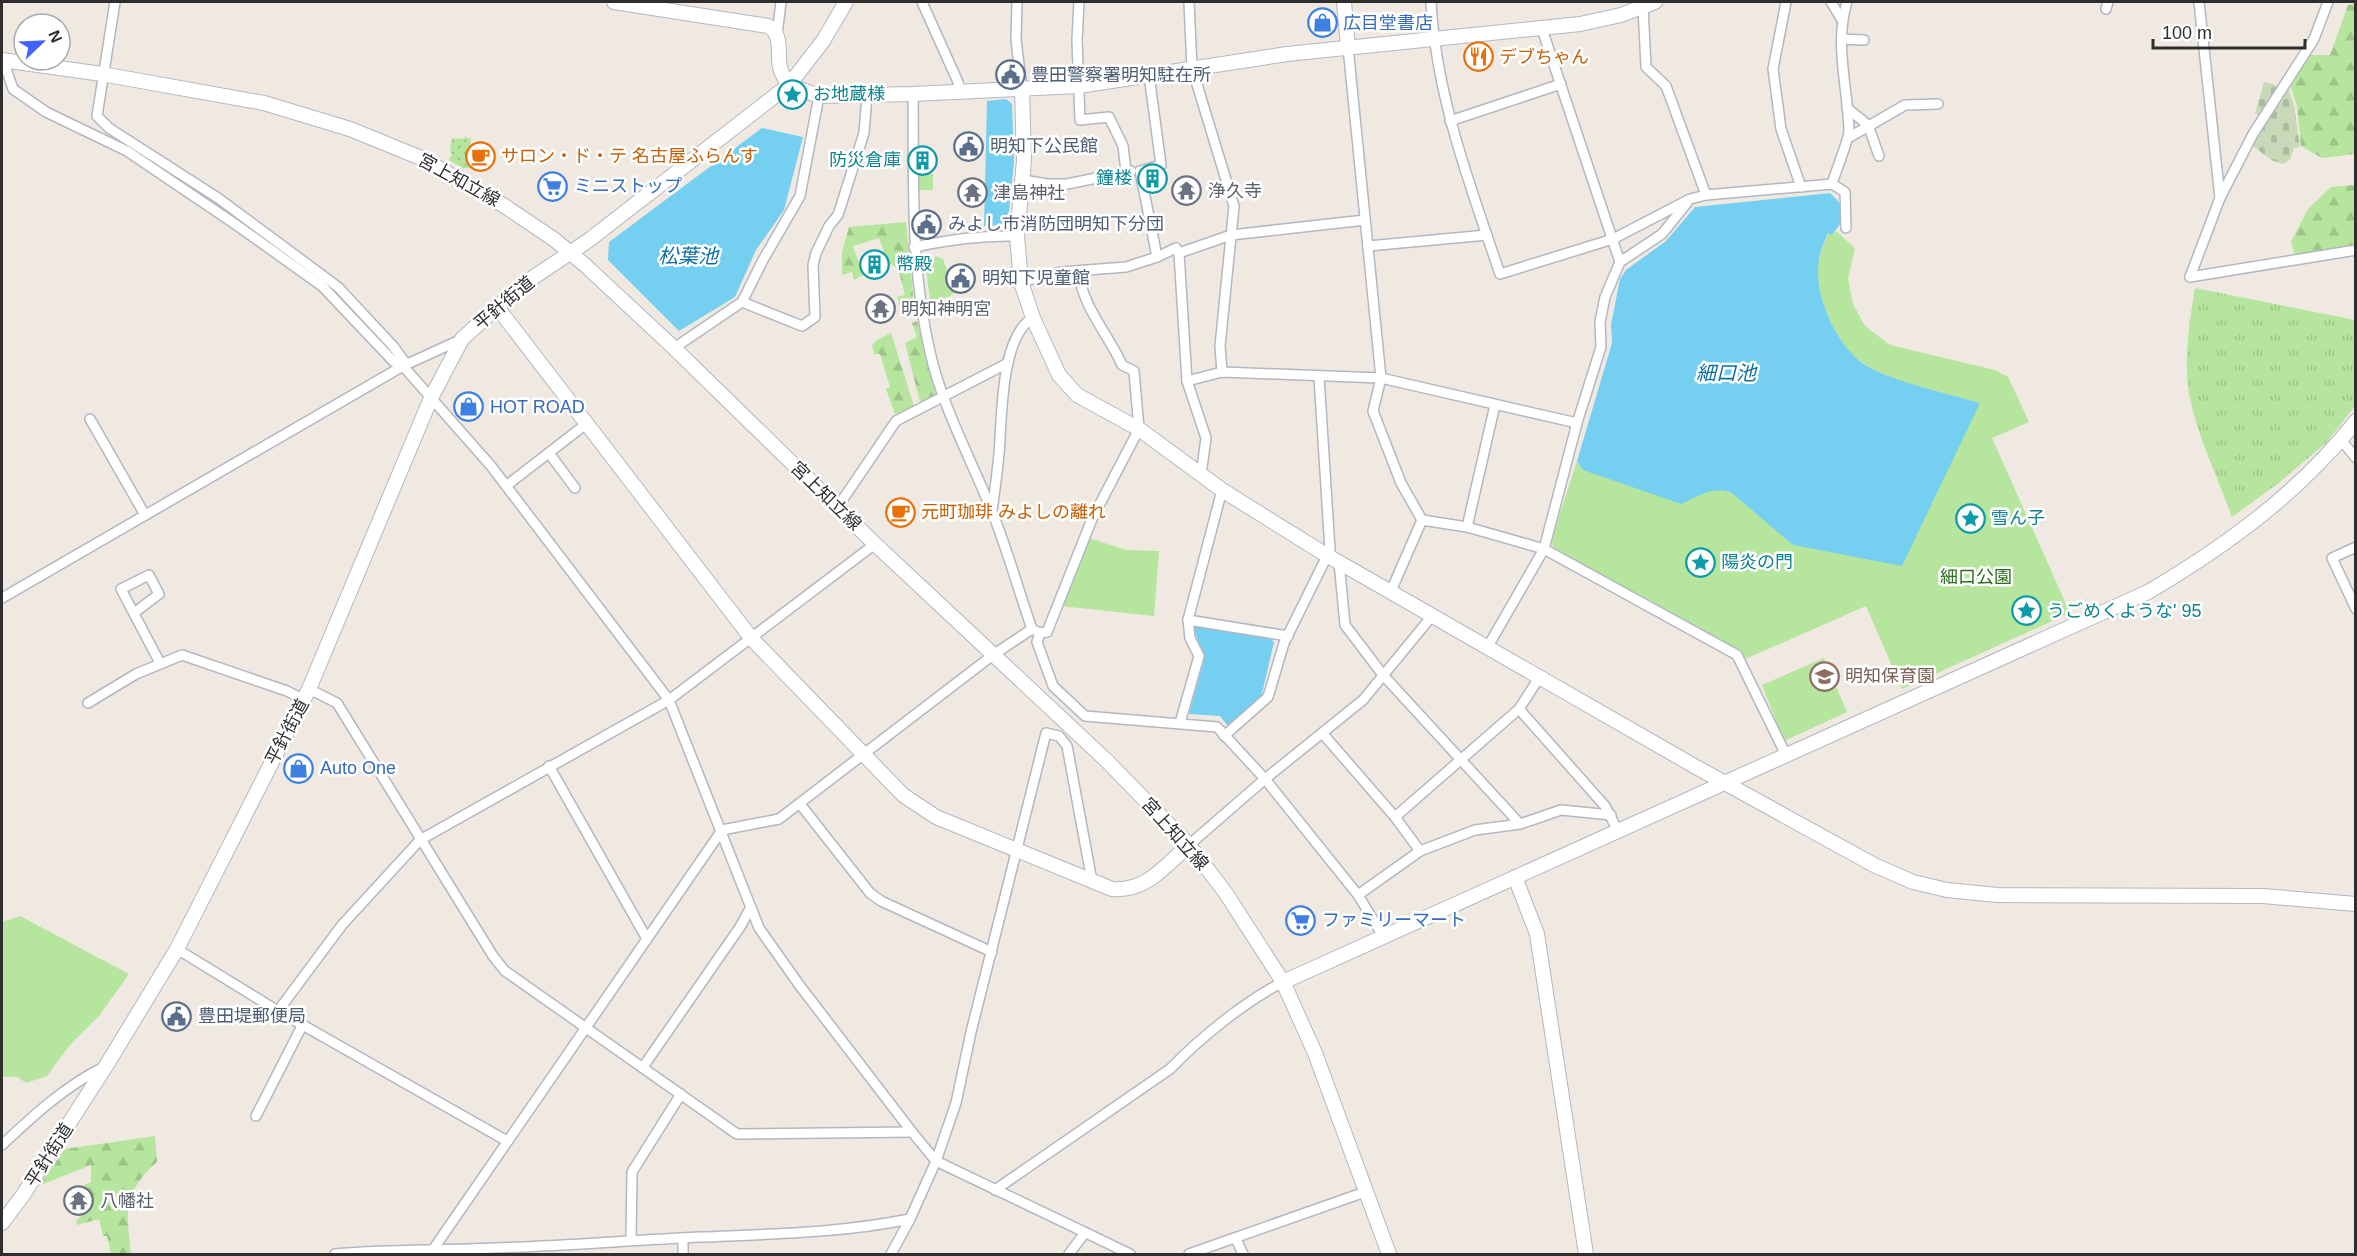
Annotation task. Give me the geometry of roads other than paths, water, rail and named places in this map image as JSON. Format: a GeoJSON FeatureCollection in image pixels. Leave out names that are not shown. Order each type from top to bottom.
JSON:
{"type":"FeatureCollection","features":[{"type":"Feature","properties":{"kind":"street"},"geometry":{"type":"LineString","coordinates":[[115,2],[97,116],[109,128],[218,198],[338,287],[393,346],[404,361],[403,366]]}},
{"type":"Feature","properties":{"kind":"street"},"geometry":{"type":"LineString","coordinates":[[614,2],[768,26],[775,30],[777,35]]}},
{"type":"Feature","properties":{"kind":"street"},"geometry":{"type":"LineString","coordinates":[[781,2],[777,35],[780,66],[789,85],[819,96],[1078,86],[1348,47],[1580,24],[1649,4],[1646,67],[1666,86],[1706,195]]}},
{"type":"Feature","properties":{"kind":"street","name":"平針街道"},"geometry":{"type":"LineString","coordinates":[[2,1223],[23,1195],[106,1066],[177,949],[307,695],[431,398],[462,339],[497,307],[665,183],[789,85],[828,33],[846,2]]}},
{"type":"Feature","properties":{"kind":"street"},"geometry":{"type":"LineString","coordinates":[[922,2],[960,91]]}},
{"type":"Feature","properties":{"kind":"street"},"geometry":{"type":"LineString","coordinates":[[1017,2],[1016,40],[1022,89],[1023,180],[1017,236],[1021,282],[1033,318],[1053,364],[1067,385],[1091,404],[1139,429],[1222,490],[1334,559],[1487,648],[1874,865],[1913,882],[1947,890],[1997,895],[2263,896],[2355,904]]}},
{"type":"Feature","properties":{"kind":"street"},"geometry":{"type":"LineString","coordinates":[[1079,2],[1077,40],[1080,120],[1108,117],[1123,146],[1126,171]]}},
{"type":"Feature","properties":{"kind":"street"},"geometry":{"type":"LineString","coordinates":[[1189,2],[1192,68],[1234,206],[1220,346],[1222,372]]}},
{"type":"Feature","properties":{"kind":"street"},"geometry":{"type":"LineString","coordinates":[[1344,2],[1381,378],[1373,411],[1401,483],[1422,520]]}},
{"type":"Feature","properties":{"kind":"street"},"geometry":{"type":"LineString","coordinates":[[1431,2],[1433,39],[1450,121],[1500,274],[1613,239],[1690,199],[1706,195],[1832,184],[1845,192],[1846,228]]}},
{"type":"Feature","properties":{"kind":"street"},"geometry":{"type":"LineString","coordinates":[[1786,2],[1773,69],[1781,129],[1801,187]]}},
{"type":"Feature","properties":{"kind":"street"},"geometry":{"type":"LineString","coordinates":[[1831,2],[1842,20]]}},
{"type":"Feature","properties":{"kind":"street"},"geometry":{"type":"LineString","coordinates":[[1832,184],[1848,138],[1842,59],[1842,20],[1847,2]]}},
{"type":"Feature","properties":{"kind":"street"},"geometry":{"type":"LineString","coordinates":[[2199,2],[2220,198]]}},
{"type":"Feature","properties":{"kind":"street"},"geometry":{"type":"LineString","coordinates":[[2328,2],[2314,39],[2253,134],[2220,198],[2190,277],[2355,250]]}},
{"type":"Feature","properties":{"kind":"street"},"geometry":{"type":"LineString","coordinates":[[1542,29],[1620,262]]}},
{"type":"Feature","properties":{"kind":"street"},"geometry":{"type":"LineString","coordinates":[[1842,39],[1864,40]]}},
{"type":"Feature","properties":{"kind":"street"},"geometry":{"type":"LineString","coordinates":[[2,60],[13,89],[46,112],[127,151],[245,231],[322,286],[394,362],[403,366],[506,486],[669,700],[759,928],[781,962],[912,1132],[936,1161],[1084,1234],[1130,1254]]}},
{"type":"Feature","properties":{"kind":"street","name":"宮上知立線"},"geometry":{"type":"LineString","coordinates":[[2,60],[102,74],[264,103],[350,129],[421,158],[503,205],[555,240],[674,348],[837,508],[1106,760],[1190,845],[1225,892],[1283,982],[1315,1053],[1389,1254]]}},
{"type":"Feature","properties":{"kind":"street"},"geometry":{"type":"LineString","coordinates":[[1023,180],[1047,184],[1067,184],[1161,165],[1149,75]]}},
{"type":"Feature","properties":{"kind":"street"},"geometry":{"type":"LineString","coordinates":[[1450,121],[1561,84]]}},
{"type":"Feature","properties":{"kind":"street"},"geometry":{"type":"LineString","coordinates":[[914,94],[914,247],[918,297],[930,353],[944,398],[992,511],[1036,631],[1037,642],[1053,686],[1085,716],[1217,727],[1265,779],[1358,895],[1383,936]]}},
{"type":"Feature","properties":{"kind":"street"},"geometry":{"type":"LineString","coordinates":[[742,302],[802,326],[815,317],[813,264],[829,226],[838,215],[864,133],[867,95]]}},
{"type":"Feature","properties":{"kind":"street"},"geometry":{"type":"LineString","coordinates":[[674,348],[742,302],[800,196],[819,96]]}},
{"type":"Feature","properties":{"kind":"street"},"geometry":{"type":"LineString","coordinates":[[1848,138],[1863,131],[1868,125],[1881,121],[1905,105],[1938,104]]}},
{"type":"Feature","properties":{"kind":"street"},"geometry":{"type":"LineString","coordinates":[[1847,108],[1868,125],[1879,156]]}},
{"type":"Feature","properties":{"kind":"street"},"geometry":{"type":"LineString","coordinates":[[1140,171],[1157,257]]}},
{"type":"Feature","properties":{"kind":"street"},"geometry":{"type":"LineString","coordinates":[[1487,648],[1545,549],[1577,423],[1601,347],[1600,322],[1605,297],[1620,262],[1662,234],[1690,199]]}},
{"type":"Feature","properties":{"kind":"street"},"geometry":{"type":"LineString","coordinates":[[1179,253],[1231,235],[1365,220]]}},
{"type":"Feature","properties":{"kind":"street"},"geometry":{"type":"LineString","coordinates":[[914,247],[957,238],[991,235],[1017,236]]}},
{"type":"Feature","properties":{"kind":"street"},"geometry":{"type":"LineString","coordinates":[[1368,246],[1487,235]]}},
{"type":"Feature","properties":{"kind":"street"},"geometry":{"type":"LineString","coordinates":[[1021,282],[1061,272],[1126,267],[1176,248],[1179,253],[1188,381],[1206,438],[1201,475]]}},
{"type":"Feature","properties":{"kind":"street"},"geometry":{"type":"LineString","coordinates":[[431,1252],[722,830],[779,819],[993,655],[1036,631],[1047,632],[1092,519],[1139,429],[1134,371],[1122,365],[1114,346],[1080,288],[1078,272]]}},
{"type":"Feature","properties":{"kind":"street"},"geometry":{"type":"LineString","coordinates":[[497,307],[752,639],[903,795],[936,817],[1112,889],[1132,889],[1147,881],[1265,779],[1323,735],[1363,700],[1432,616]]}},
{"type":"Feature","properties":{"kind":"street"},"geometry":{"type":"LineString","coordinates":[[992,511],[1008,363],[1020,328],[1033,318]]}},
{"type":"Feature","properties":{"kind":"street"},"geometry":{"type":"LineString","coordinates":[[2,598],[403,366],[462,339]]}},
{"type":"Feature","properties":{"kind":"street"},"geometry":{"type":"LineString","coordinates":[[837,508],[896,421],[1008,363]]}},
{"type":"Feature","properties":{"kind":"street"},"geometry":{"type":"LineString","coordinates":[[1188,381],[1222,372],[1381,378],[1577,423]]}},
{"type":"Feature","properties":{"kind":"street"},"geometry":{"type":"LineString","coordinates":[[1319,377],[1330,550],[1334,559],[1345,625],[1383,675],[1520,824]]}},
{"type":"Feature","properties":{"kind":"street"},"geometry":{"type":"LineString","coordinates":[[1467,527],[1495,405]]}},
{"type":"Feature","properties":{"kind":"street"},"geometry":{"type":"LineString","coordinates":[[90,418],[145,515]]}},
{"type":"Feature","properties":{"kind":"street"},"geometry":{"type":"LineString","coordinates":[[995,1190],[1170,1069],[1189,1050],[1240,1010],[1283,982],[2148,592],[2233,538],[2300,483],[2341,440],[2355,421]]}},
{"type":"Feature","properties":{"kind":"street"},"geometry":{"type":"LineString","coordinates":[[506,486],[586,424]]}},
{"type":"Feature","properties":{"kind":"street"},"geometry":{"type":"LineString","coordinates":[[2341,440],[2355,458]]}},
{"type":"Feature","properties":{"kind":"street"},"geometry":{"type":"LineString","coordinates":[[549,453],[575,488]]}},
{"type":"Feature","properties":{"kind":"street"},"geometry":{"type":"LineString","coordinates":[[1180,723],[1199,656],[1190,638],[1188,620],[1222,490]]}},
{"type":"Feature","properties":{"kind":"street"},"geometry":{"type":"LineString","coordinates":[[1422,520],[1467,527],[1545,549],[1737,655],[1786,755]]}},
{"type":"Feature","properties":{"kind":"street"},"geometry":{"type":"LineString","coordinates":[[1391,591],[1422,520]]}},
{"type":"Feature","properties":{"kind":"street"},"geometry":{"type":"LineString","coordinates":[[278,1011],[342,924],[420,840],[669,700],[875,544]]}},
{"type":"Feature","properties":{"kind":"street"},"geometry":{"type":"LineString","coordinates":[[2355,547],[2332,558],[2355,609]]}},
{"type":"Feature","properties":{"kind":"street"},"geometry":{"type":"LineString","coordinates":[[1224,736],[1268,697],[1288,636],[1334,559]]}},
{"type":"Feature","properties":{"kind":"street"},"geometry":{"type":"LineString","coordinates":[[134,613],[160,663]]}},
{"type":"Feature","properties":{"kind":"street"},"geometry":{"type":"LineString","coordinates":[[1188,620],[1288,636]]}},
{"type":"Feature","properties":{"kind":"street"},"geometry":{"type":"LineString","coordinates":[[87,703],[136,674],[182,655],[287,692],[337,703],[420,840],[493,956],[505,971],[737,1134],[912,1132]]}},
{"type":"Feature","properties":{"kind":"street"},"geometry":{"type":"LineString","coordinates":[[1395,817],[1519,709],[1539,678]]}},
{"type":"Feature","properties":{"kind":"street"},"geometry":{"type":"LineString","coordinates":[[1519,709],[1611,815],[1618,831]]}},
{"type":"Feature","properties":{"kind":"street"},"geometry":{"type":"LineString","coordinates":[[891,1254],[910,1219],[936,1161],[962,1080],[970,1039],[1046,733],[1059,736],[1067,746],[1092,880]]}},
{"type":"Feature","properties":{"kind":"street"},"geometry":{"type":"LineString","coordinates":[[1323,735],[1395,817],[1420,851]]}},
{"type":"Feature","properties":{"kind":"street"},"geometry":{"type":"LineString","coordinates":[[549,766],[647,939]]}},
{"type":"Feature","properties":{"kind":"street"},"geometry":{"type":"LineString","coordinates":[[800,804],[870,893],[881,901],[992,952]]}},
{"type":"Feature","properties":{"kind":"street"},"geometry":{"type":"LineString","coordinates":[[1358,895],[1420,851],[1475,830],[1520,824],[1561,810],[1611,815]]}},
{"type":"Feature","properties":{"kind":"street"},"geometry":{"type":"LineString","coordinates":[[1515,877],[1537,934],[1586,1254]]}},
{"type":"Feature","properties":{"kind":"street"},"geometry":{"type":"LineString","coordinates":[[643,1067],[740,927],[751,907]]}},
{"type":"Feature","properties":{"kind":"street"},"geometry":{"type":"LineString","coordinates":[[177,949],[278,1011],[507,1141]]}},
{"type":"Feature","properties":{"kind":"street"},"geometry":{"type":"LineString","coordinates":[[256,1116],[303,1024]]}},
{"type":"Feature","properties":{"kind":"street"},"geometry":{"type":"LineString","coordinates":[[2,1145],[42,1108],[86,1076],[106,1066]]}},
{"type":"Feature","properties":{"kind":"street"},"geometry":{"type":"LineString","coordinates":[[631,1239],[632,1173],[681,1094]]}},
{"type":"Feature","properties":{"kind":"street"},"geometry":{"type":"LineString","coordinates":[[1189,1254],[1365,1192]]}},
{"type":"Feature","properties":{"kind":"street"},"geometry":{"type":"LineString","coordinates":[[335,1254],[372,1251],[564,1250],[631,1239],[813,1233],[910,1219]]}},
{"type":"Feature","properties":{"kind":"street"},"geometry":{"type":"LineString","coordinates":[[1070,1254],[1084,1234]]}},
{"type":"Feature","properties":{"kind":"street"},"geometry":{"type":"LineString","coordinates":[[682,1238],[683,1254]]}},
{"type":"Feature","properties":{"kind":"street"},"geometry":{"type":"LineString","coordinates":[[1236,1239],[1243,1254]]}},
{"type":"Feature","properties":{"kind":"water"},"geometry":{"type":"Polygon","coordinates":[[[1006,99],[1012,104],[1014,162],[1008,220],[1000,225],[984,226],[987,101],[1006,99]]]}},
{"type":"Feature","properties":{"kind":"water","name":"松葉池"},"geometry":{"type":"Polygon","coordinates":[[[762,128],[803,137],[784,210],[756,250],[735,297],[679,331],[608,260],[609,242],[762,128]]]}},
{"type":"Feature","properties":{"kind":"water","name":"細口池"},"geometry":{"type":"Polygon","coordinates":[[[1830,193],[1839,202],[1843,220],[1832,235],[1828,233],[1820,252],[1819,286],[1828,315],[1842,342],[1851,353],[1871,369],[1918,386],[1980,403],[1902,566],[1793,545],[1732,493],[1726,491],[1706,493],[1681,504],[1583,470],[1577,461],[1612,343],[1611,325],[1620,279],[1626,270],[1666,241],[1695,207],[1830,193]]]}},
{"type":"Feature","properties":{"kind":"water"},"geometry":{"type":"Polygon","coordinates":[[[1193,625],[1270,638],[1274,642],[1261,698],[1228,726],[1220,716],[1189,714],[1204,660],[1193,625]]]}},
{"type":"Feature","properties":{"kind":"place","name":"広目堂書店"},"geometry":{"type":"Point","coordinates":[1322,23]}},
{"type":"Feature","properties":{"kind":"place","name":"デブちゃん"},"geometry":{"type":"Point","coordinates":[1478,57]}},
{"type":"Feature","properties":{"kind":"place","name":"豊田警察署明知駐在所"},"geometry":{"type":"Point","coordinates":[1010,75]}},
{"type":"Feature","properties":{"kind":"place","name":"お地蔵様"},"geometry":{"type":"Point","coordinates":[792,94]}},
{"type":"Feature","properties":{"kind":"place","name":"明知下公民館"},"geometry":{"type":"Point","coordinates":[969,146]}},
{"type":"Feature","properties":{"kind":"place","name":"サロン・ド・テ 名古屋ふらんす"},"geometry":{"type":"Point","coordinates":[480,156]}},
{"type":"Feature","properties":{"kind":"place","name":"防災倉庫"},"geometry":{"type":"Point","coordinates":[922,160]}},
{"type":"Feature","properties":{"kind":"place","name":"鐘楼"},"geometry":{"type":"Point","coordinates":[1153,178]}},
{"type":"Feature","properties":{"kind":"place","name":"ミニストップ"},"geometry":{"type":"Point","coordinates":[553,186]}},
{"type":"Feature","properties":{"kind":"place","name":"浄久寺"},"geometry":{"type":"Point","coordinates":[1187,191]}},
{"type":"Feature","properties":{"kind":"place","name":"津島神社"},"geometry":{"type":"Point","coordinates":[972,193]}},
{"type":"Feature","properties":{"kind":"place","name":"みよし市消防団明知下分団"},"geometry":{"type":"Point","coordinates":[927,224]}},
{"type":"Feature","properties":{"kind":"place","name":"幣殿"},"geometry":{"type":"Point","coordinates":[875,264]}},
{"type":"Feature","properties":{"kind":"place","name":"明知下児童館"},"geometry":{"type":"Point","coordinates":[961,278]}},
{"type":"Feature","properties":{"kind":"place","name":"明知神明宮"},"geometry":{"type":"Point","coordinates":[880,309]}},
{"type":"Feature","properties":{"kind":"place","name":"HOT ROAD"},"geometry":{"type":"Point","coordinates":[469,407]}},
{"type":"Feature","properties":{"kind":"place","name":"元町珈琲 みよしの離れ"},"geometry":{"type":"Point","coordinates":[900,512]}},
{"type":"Feature","properties":{"kind":"place","name":"雪ん子"},"geometry":{"type":"Point","coordinates":[1970,518]}},
{"type":"Feature","properties":{"kind":"place","name":"陽炎の門"},"geometry":{"type":"Point","coordinates":[1700,562]}},
{"type":"Feature","properties":{"kind":"place","name":"うごめくような' 95"},"geometry":{"type":"Point","coordinates":[2026,611]}},
{"type":"Feature","properties":{"kind":"place","name":"明知保育園"},"geometry":{"type":"Point","coordinates":[1824,676]}},
{"type":"Feature","properties":{"kind":"place","name":"Auto One"},"geometry":{"type":"Point","coordinates":[299,768]}},
{"type":"Feature","properties":{"kind":"place","name":"ファミリーマート"},"geometry":{"type":"Point","coordinates":[1301,920]}},
{"type":"Feature","properties":{"kind":"place","name":"豊田堤郵便局"},"geometry":{"type":"Point","coordinates":[177,1016]}},
{"type":"Feature","properties":{"kind":"place","name":"八幡社"},"geometry":{"type":"Point","coordinates":[79,1201]}},
{"type":"Feature","properties":{"kind":"park label","name":"細口公園"},"geometry":{"type":"Point","coordinates":[1976,577]}}]}
